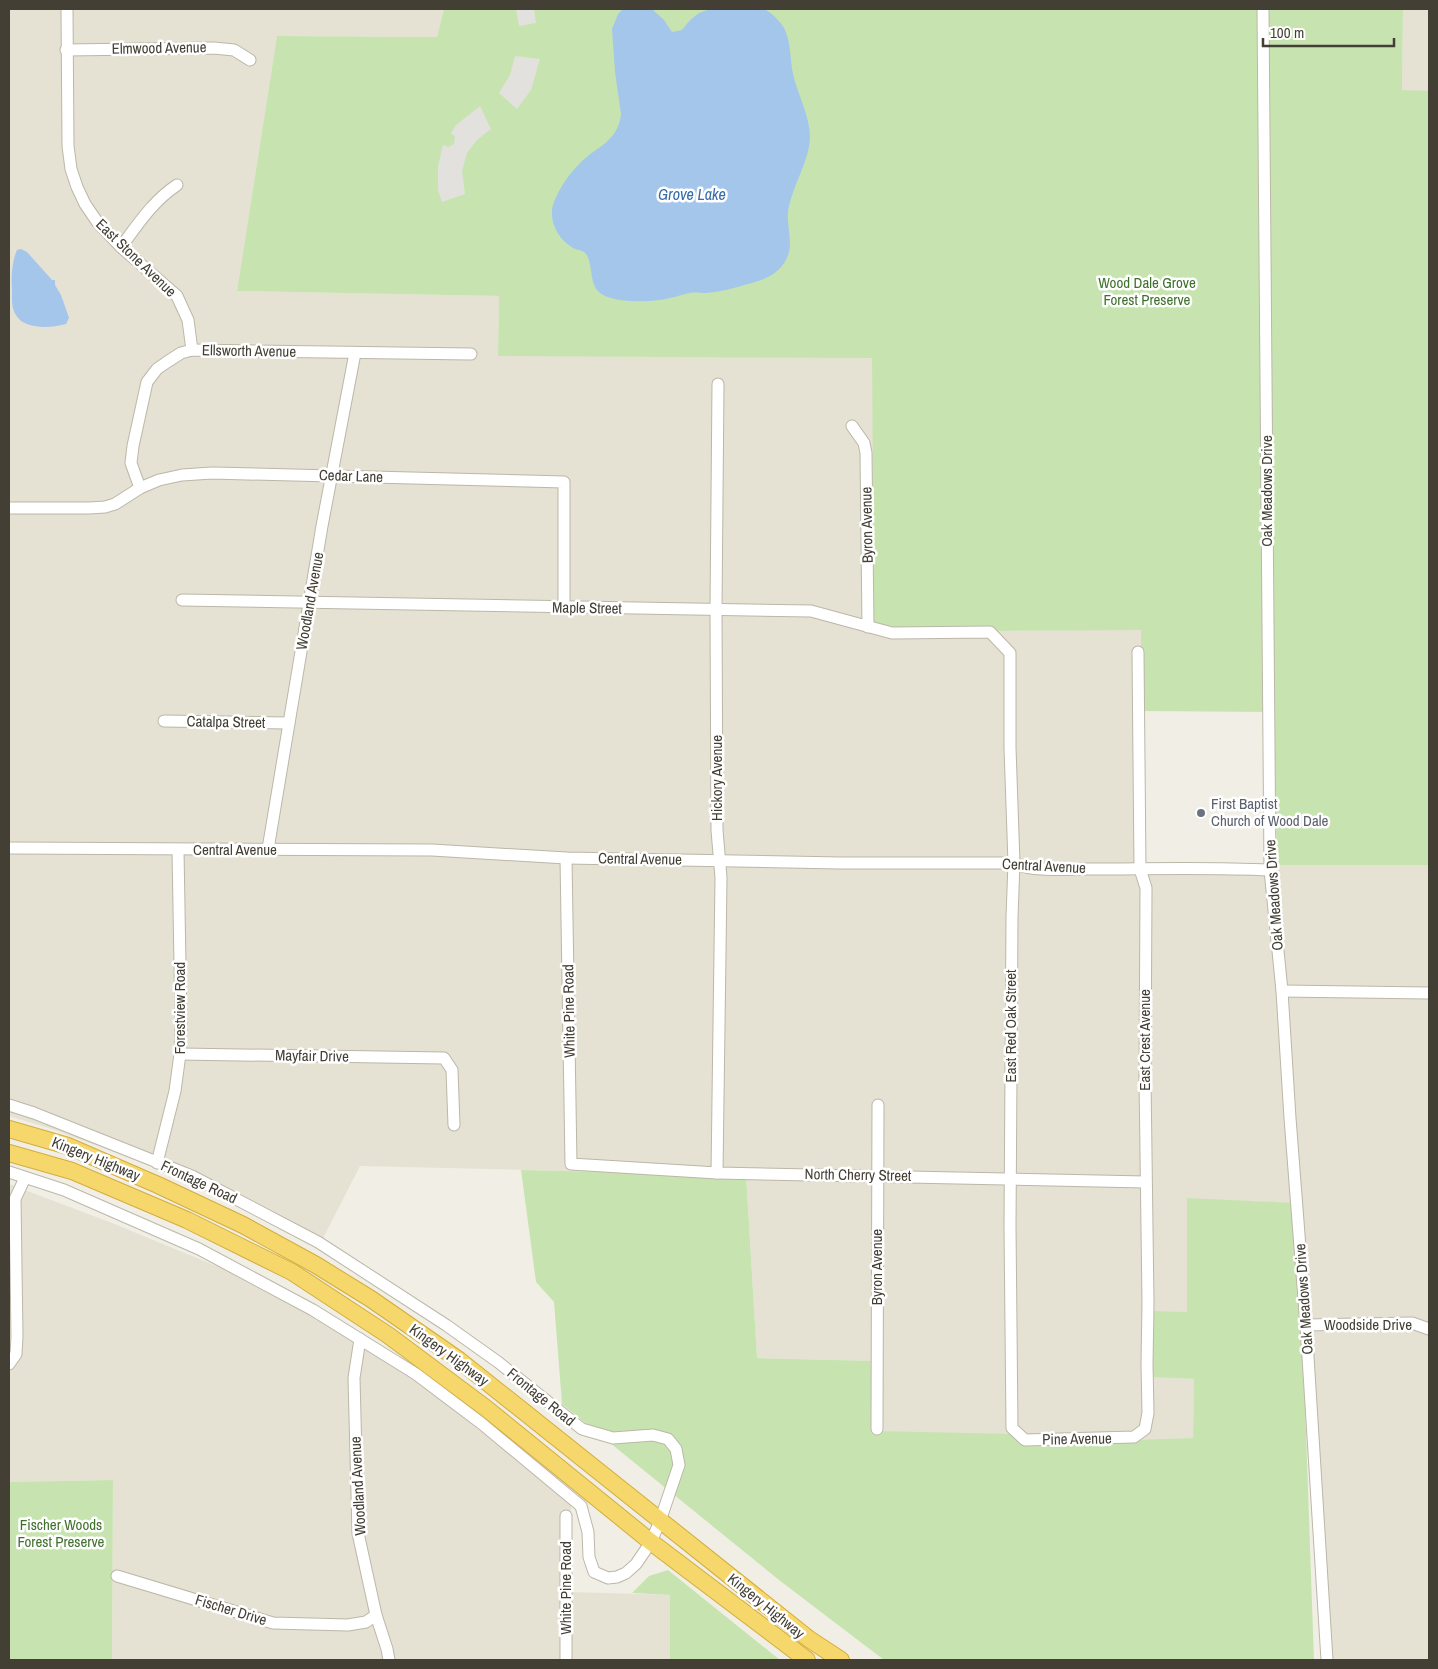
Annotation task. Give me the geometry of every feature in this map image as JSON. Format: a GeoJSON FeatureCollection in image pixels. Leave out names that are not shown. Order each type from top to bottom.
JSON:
{"type":"FeatureCollection","features":[{"type":"Feature","properties":{"kind":"highway","name":"Kingery Highway"},"geometry":{"type":"LineString","coordinates":[[9,1129],[68,1146],[158,1185],[243,1225],[316,1265],[371,1299],[459,1360],[809,1639],[841,1660]]}},
{"type":"Feature","properties":{"kind":"highway","name":"Kingery Highway"},"geometry":{"type":"LineString","coordinates":[[9,1153],[72,1171],[187,1220],[292,1272],[388,1335],[487,1409],[651,1542],[807,1660]]}},
{"type":"Feature","properties":{"kind":"street","name":"East Stone Avenue"},"geometry":{"type":"LineString","coordinates":[[67,9],[68,146],[71,169],[85,204],[98,223],[121,247],[177,296],[188,320],[192,350]]}},
{"type":"Feature","properties":{"kind":"street","name":"Oak Meadows Drive"},"geometry":{"type":"LineString","coordinates":[[1263,9],[1270,870],[1282,991],[1306,1325],[1327,1660]]}},
{"type":"Feature","properties":{"kind":"street","name":"Elmwood Avenue"},"geometry":{"type":"LineString","coordinates":[[66,50],[214,48],[234,50],[250,60]]}},
{"type":"Feature","properties":{"kind":"street"},"geometry":{"type":"LineString","coordinates":[[121,247],[150,207],[177,185]]}},
{"type":"Feature","properties":{"kind":"street","name":"Ellsworth Avenue"},"geometry":{"type":"LineString","coordinates":[[140,488],[131,463],[132,446],[148,382],[157,369],[181,353],[192,350],[471,354]]}},
{"type":"Feature","properties":{"kind":"street","name":"Woodland Avenue"},"geometry":{"type":"LineString","coordinates":[[268,849],[354,353]]}},
{"type":"Feature","properties":{"kind":"street","name":"Hickory Avenue"},"geometry":{"type":"LineString","coordinates":[[717,1173],[721,878],[717,830],[718,384]]}},
{"type":"Feature","properties":{"kind":"street","name":"Byron Avenue"},"geometry":{"type":"LineString","coordinates":[[852,426],[864,442],[866,452],[868,627]]}},
{"type":"Feature","properties":{"kind":"street","name":"Cedar Lane"},"geometry":{"type":"LineString","coordinates":[[9,508],[90,508],[105,506],[115,504],[140,488],[159,480],[212,473],[564,482],[564,608]]}},
{"type":"Feature","properties":{"kind":"street","name":"Maple Street"},"geometry":{"type":"LineString","coordinates":[[182,600],[811,612],[892,634],[990,632]]}},
{"type":"Feature","properties":{"kind":"street","name":"East Red Oak Street"},"geometry":{"type":"LineString","coordinates":[[990,632],[1010,653],[1010,748],[1014,863],[1011,1178],[1012,1428]]}},
{"type":"Feature","properties":{"kind":"street","name":"East Crest Avenue"},"geometry":{"type":"LineString","coordinates":[[1138,652],[1140,869],[1146,888],[1145,1182],[1148,1413],[1145,1428]]}},
{"type":"Feature","properties":{"kind":"street","name":"Catalpa Street"},"geometry":{"type":"LineString","coordinates":[[164,721],[289,723]]}},
{"type":"Feature","properties":{"kind":"street","name":"Central Avenue"},"geometry":{"type":"LineString","coordinates":[[9,848],[432,850],[566,858],[840,863],[1014,863],[1021,867],[1050,868],[1270,870]]}},
{"type":"Feature","properties":{"kind":"street","name":"Forestview Road"},"geometry":{"type":"LineString","coordinates":[[157,1162],[176,1092],[180,1054],[178,850]]}},
{"type":"Feature","properties":{"kind":"street","name":"White Pine Road"},"geometry":{"type":"LineString","coordinates":[[566,858],[571,1164]]}},
{"type":"Feature","properties":{"kind":"street"},"geometry":{"type":"LineString","coordinates":[[1282,991],[1429,993]]}},
{"type":"Feature","properties":{"kind":"street","name":"Mayfair Drive"},"geometry":{"type":"LineString","coordinates":[[180,1054],[444,1058],[452,1070],[454,1125]]}},
{"type":"Feature","properties":{"kind":"street","name":"Byron Avenue"},"geometry":{"type":"LineString","coordinates":[[877,1429],[878,1105]]}},
{"type":"Feature","properties":{"kind":"street","name":"Frontage Road"},"geometry":{"type":"LineString","coordinates":[[9,1106],[34,1113],[192,1176],[318,1242],[446,1325],[498,1362],[582,1429],[613,1438],[652,1435],[668,1439],[676,1449],[679,1465],[651,1542],[636,1564],[626,1573],[608,1578],[594,1572],[590,1557],[588,1532],[581,1506],[481,1423],[416,1374],[313,1310],[199,1249],[64,1190],[9,1172]]}},
{"type":"Feature","properties":{"kind":"street","name":"North Cherry Street"},"geometry":{"type":"LineString","coordinates":[[571,1164],[717,1173],[1145,1182]]}},
{"type":"Feature","properties":{"kind":"street"},"geometry":{"type":"LineString","coordinates":[[9,1364],[16,1354],[17,1336],[15,1199],[25,1178]]}},
{"type":"Feature","properties":{"kind":"street","name":"Woodside Drive"},"geometry":{"type":"LineString","coordinates":[[1306,1325],[1412,1323],[1429,1329]]}},
{"type":"Feature","properties":{"kind":"street","name":"Woodland Avenue"},"geometry":{"type":"LineString","coordinates":[[360,1339],[354,1378],[357,1522],[376,1615],[387,1649],[388,1660]]}},
{"type":"Feature","properties":{"kind":"street","name":"Pine Avenue"},"geometry":{"type":"LineString","coordinates":[[1012,1428],[1025,1440],[1134,1437],[1145,1428]]}},
{"type":"Feature","properties":{"kind":"street","name":"White Pine Road"},"geometry":{"type":"LineString","coordinates":[[566,1516],[566,1660]]}},
{"type":"Feature","properties":{"kind":"street","name":"Fischer Drive"},"geometry":{"type":"LineString","coordinates":[[117,1576],[273,1623],[348,1625],[366,1622],[376,1615]]}},
{"type":"Feature","properties":{"kind":"shaded area"},"geometry":{"type":"Polygon","coordinates":[[[9,9],[444,9],[437,37],[277,36],[237,291],[499,296],[498,356],[864,354],[872,358],[995,631],[1141,629],[1138,871],[1269,873],[1295,1203],[1187,1199],[1187,1312],[1150,1377],[1194,1379],[1193,1438],[1025,1443],[874,1431],[874,1361],[757,1358],[746,1175],[360,1166],[318,1248],[238,1206],[156,1168],[55,1130],[9,1116],[9,9]]]}},
{"type":"Feature","properties":{"kind":"shaded area"},"geometry":{"type":"Polygon","coordinates":[[[516,9],[534,9],[536,23],[519,26],[516,9]]]}},
{"type":"Feature","properties":{"kind":"shaded area"},"geometry":{"type":"Polygon","coordinates":[[[1403,9],[1429,9],[1429,91],[1402,91],[1403,9]]]}},
{"type":"Feature","properties":{"kind":"shaded area"},"geometry":{"type":"Polygon","coordinates":[[[515,56],[540,59],[531,90],[517,109],[499,93],[510,75],[515,56]]]}},
{"type":"Feature","properties":{"kind":"shaded area"},"geometry":{"type":"Polygon","coordinates":[[[480,106],[491,129],[477,140],[467,153],[462,171],[465,194],[442,202],[438,190],[438,166],[443,145],[448,147],[454,144],[455,137],[451,133],[456,125],[480,106]]]}},
{"type":"Feature","properties":{"kind":"shaded area"},"geometry":{"type":"Polygon","coordinates":[[[1277,865],[1429,865],[1429,1660],[1331,1660],[1312,1332],[1277,865]]]}},
{"type":"Feature","properties":{"kind":"shaded area"},"geometry":{"type":"Polygon","coordinates":[[[9,1184],[112,1223],[250,1280],[354,1340],[426,1388],[571,1503],[571,1592],[670,1595],[670,1660],[112,1660],[113,1480],[9,1482],[9,1184]]]}},
{"type":"Feature","properties":{"kind":"green space","name":"Wood Dale Grove Forest Preserve"},"geometry":{"type":"Polygon","coordinates":[[[444,9],[1403,9],[1402,90],[1429,91],[1429,865],[1277,865],[1274,712],[1141,711],[1141,630],[995,631],[897,628],[885,627],[874,622],[872,358],[498,356],[499,296],[237,291],[277,36],[437,37],[444,9]]]}},
{"type":"Feature","properties":{"kind":"green space"},"geometry":{"type":"Polygon","coordinates":[[[521,1170],[746,1175],[757,1358],[874,1361],[875,1431],[1015,1434],[1025,1443],[1193,1438],[1194,1379],[1150,1377],[1150,1311],[1187,1312],[1187,1198],[1295,1203],[1305,1404],[1314,1660],[884,1660],[779,1580],[562,1404],[554,1302],[536,1282],[521,1170]]]}},
{"type":"Feature","properties":{"kind":"green space","name":"Fischer Woods Forest Preserve"},"geometry":{"type":"Polygon","coordinates":[[[113,1480],[112,1660],[9,1660],[9,1482],[113,1480]]]}},
{"type":"Feature","properties":{"kind":"green space"},"geometry":{"type":"Polygon","coordinates":[[[668,1570],[780,1660],[670,1660],[670,1595],[632,1593],[649,1576],[668,1570]]]}},
{"type":"Feature","properties":{"kind":"water","name":"Grove Lake"},"geometry":{"type":"Polygon","coordinates":[[[623,9],[652,9],[664,20],[672,32],[682,30],[698,14],[716,9],[764,9],[775,17],[784,28],[789,44],[795,82],[808,121],[810,138],[807,155],[789,206],[790,244],[787,259],[770,276],[716,292],[690,293],[653,301],[619,300],[604,296],[599,292],[593,283],[587,256],[584,252],[573,248],[563,240],[555,228],[552,209],[562,186],[580,163],[606,143],[616,131],[619,123],[621,114],[615,72],[612,29],[618,14],[623,9]]]}},
{"type":"Feature","properties":{"kind":"water"},"geometry":{"type":"Polygon","coordinates":[[[21,249],[27,252],[52,280],[55,280],[55,285],[61,295],[69,318],[66,324],[39,327],[25,323],[16,315],[12,302],[12,274],[17,250],[21,249]]]}},
{"type":"Feature","properties":{"kind":"place","name":"First Baptist Church of Wood Dale"},"geometry":{"type":"Point","coordinates":[1201,813]}}]}
